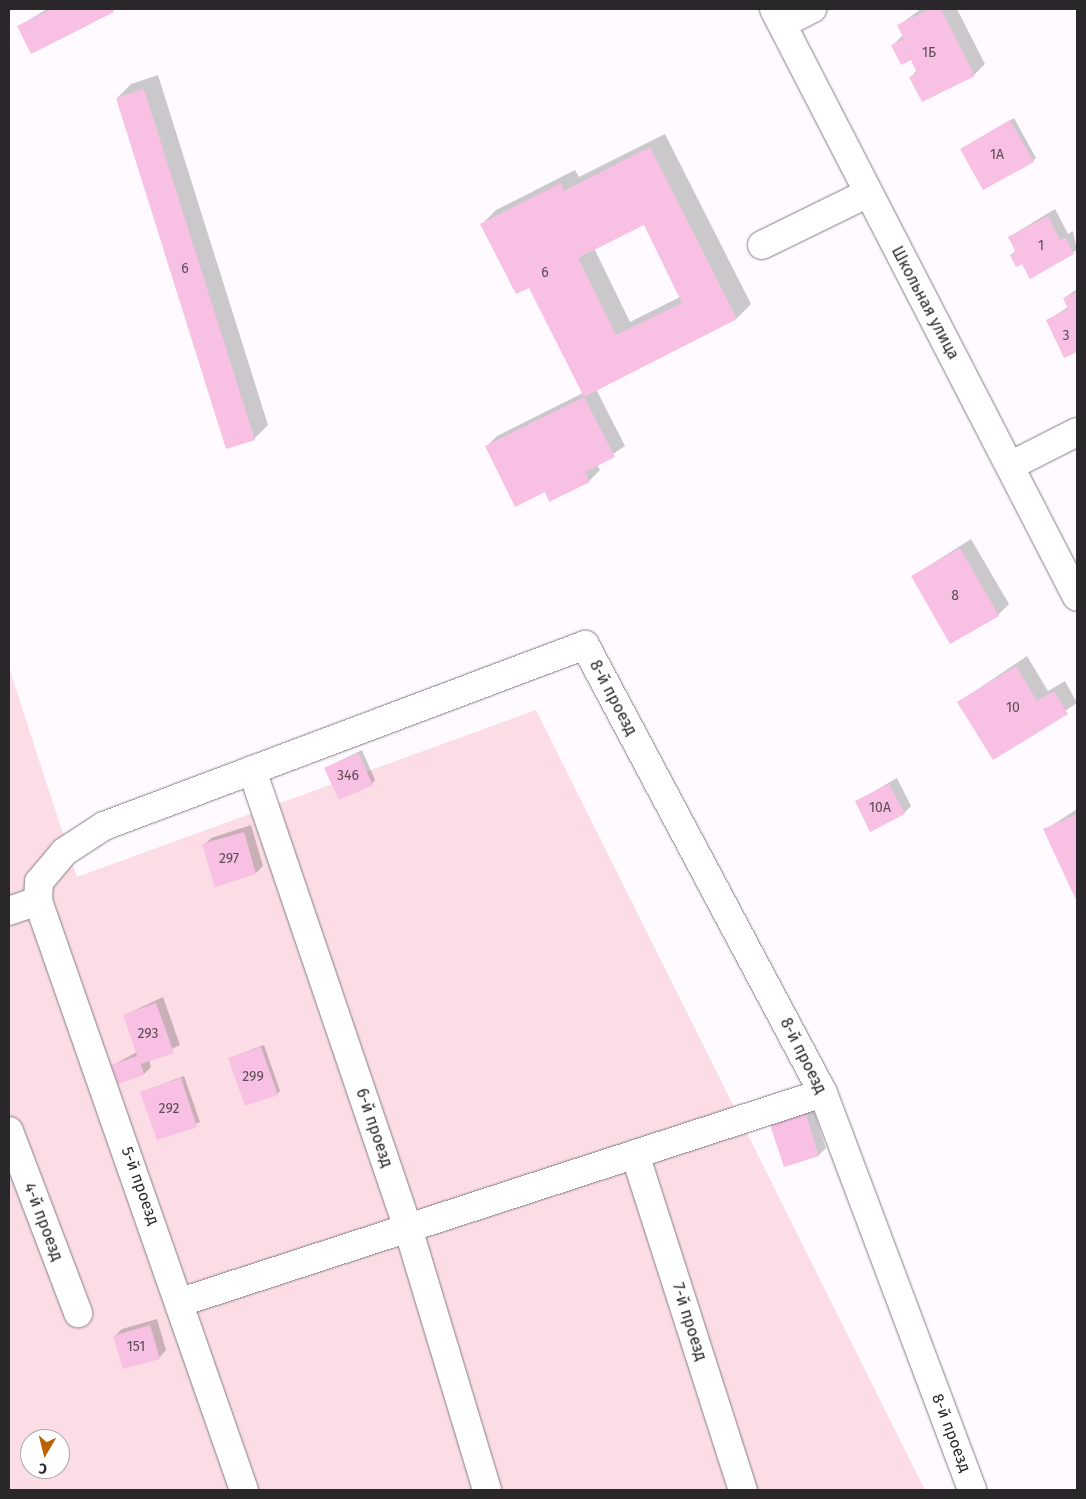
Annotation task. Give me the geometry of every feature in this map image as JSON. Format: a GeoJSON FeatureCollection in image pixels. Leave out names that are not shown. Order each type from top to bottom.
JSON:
{"type":"FeatureCollection","features":[{"type":"Feature","properties":{"kind":"street"},"geometry":{"type":"LineString","coordinates":[[778,16],[812,9]]}},
{"type":"Feature","properties":{"kind":"street","name":"Школьная улица"},"geometry":{"type":"LineString","coordinates":[[778,16],[1077,597]]}},
{"type":"Feature","properties":{"kind":"street"},"geometry":{"type":"LineString","coordinates":[[762,245],[868,193]]}},
{"type":"Feature","properties":{"kind":"street"},"geometry":{"type":"LineString","coordinates":[[1010,466],[1077,432]]}},
{"type":"Feature","properties":{"kind":"street","name":"8-й проезд"},"geometry":{"type":"LineString","coordinates":[[252,770],[585,645],[823,1093],[972,1490]]}},
{"type":"Feature","properties":{"kind":"street"},"geometry":{"type":"LineString","coordinates":[[9,911],[38,892],[64,852],[104,826],[252,770]]}},
{"type":"Feature","properties":{"kind":"street","name":"6-й проезд"},"geometry":{"type":"LineString","coordinates":[[252,770],[408,1228],[487,1490]]}},
{"type":"Feature","properties":{"kind":"street","name":"5-й проезд"},"geometry":{"type":"LineString","coordinates":[[38,892],[181,1302],[244,1490]]}},
{"type":"Feature","properties":{"kind":"street"},"geometry":{"type":"LineString","coordinates":[[181,1302],[823,1093]]}},
{"type":"Feature","properties":{"kind":"street","name":"4-й проезд"},"geometry":{"type":"LineString","coordinates":[[9,1131],[78,1313]]}},
{"type":"Feature","properties":{"kind":"street","name":"7-й проезд"},"geometry":{"type":"LineString","coordinates":[[635,1154],[743,1490]]}},
{"type":"Feature","properties":{"kind":"shaded area"},"geometry":{"type":"Polygon","coordinates":[[[9,668],[77,877],[536,710],[925,1490],[9,1490],[9,668]]]}},
{"type":"Feature","properties":{"kind":"building"},"geometry":{"type":"Polygon","coordinates":[[[52,9],[113,9],[114,12],[31,54],[17,26],[52,9]]]}},
{"type":"Feature","properties":{"kind":"building"},"geometry":{"type":"Polygon","coordinates":[[[930,9],[941,9],[975,76],[922,102],[909,77],[917,73],[911,60],[901,65],[891,45],[904,39],[897,25],[930,9]]]}},
{"type":"Feature","properties":{"kind":"building"},"geometry":{"type":"Polygon","coordinates":[[[144,89],[255,440],[226,449],[116,98],[144,89]]]}},
{"type":"Feature","properties":{"kind":"building"},"geometry":{"type":"Polygon","coordinates":[[[1010,120],[1034,162],[983,190],[960,149],[1010,120]]]}},
{"type":"Feature","properties":{"kind":"building"},"geometry":{"type":"Polygon","coordinates":[[[650,147],[737,319],[584,397],[529,288],[516,294],[480,224],[561,183],[564,191],[650,147]],[[644,225],[578,258],[616,335],[682,303],[644,225]]]}},
{"type":"Feature","properties":{"kind":"building"},"geometry":{"type":"Polygon","coordinates":[[[1048,216],[1060,240],[1066,238],[1074,254],[1030,279],[1022,264],[1016,267],[1010,255],[1016,252],[1008,237],[1048,216]]]}},
{"type":"Feature","properties":{"kind":"building"},"geometry":{"type":"Polygon","coordinates":[[[1077,292],[1077,352],[1064,358],[1046,320],[1068,309],[1063,298],[1077,292]]]}},
{"type":"Feature","properties":{"kind":"building"},"geometry":{"type":"Polygon","coordinates":[[[584,397],[615,457],[585,472],[590,482],[549,502],[545,492],[515,507],[485,446],[584,397]]]}},
{"type":"Feature","properties":{"kind":"building"},"geometry":{"type":"Polygon","coordinates":[[[960,548],[999,616],[950,644],[911,576],[960,548]]]}},
{"type":"Feature","properties":{"kind":"building"},"geometry":{"type":"Polygon","coordinates":[[[1016,666],[1037,701],[1054,691],[1068,714],[993,760],[957,702],[1016,666]]]}},
{"type":"Feature","properties":{"kind":"building"},"geometry":{"type":"Polygon","coordinates":[[[358,753],[373,785],[339,800],[324,768],[358,753]]]}},
{"type":"Feature","properties":{"kind":"building"},"geometry":{"type":"Polygon","coordinates":[[[889,784],[905,814],[870,832],[855,801],[889,784]]]}},
{"type":"Feature","properties":{"kind":"building"},"geometry":{"type":"Polygon","coordinates":[[[1077,814],[1077,902],[1043,829],[1077,814]]]}},
{"type":"Feature","properties":{"kind":"building"},"geometry":{"type":"Polygon","coordinates":[[[244,832],[256,874],[215,887],[202,844],[244,832]]]}},
{"type":"Feature","properties":{"kind":"building"},"geometry":{"type":"Polygon","coordinates":[[[156,1003],[174,1053],[141,1064],[144,1075],[118,1084],[111,1065],[137,1056],[123,1015],[156,1003]]]}},
{"type":"Feature","properties":{"kind":"building"},"geometry":{"type":"Polygon","coordinates":[[[261,1047],[278,1095],[245,1106],[228,1058],[261,1047]]]}},
{"type":"Feature","properties":{"kind":"building"},"geometry":{"type":"Polygon","coordinates":[[[181,1078],[197,1127],[157,1140],[140,1092],[181,1078]]]}},
{"type":"Feature","properties":{"kind":"building"},"geometry":{"type":"Polygon","coordinates":[[[806,1114],[819,1156],[784,1167],[770,1125],[806,1114]]]}},
{"type":"Feature","properties":{"kind":"building"},"geometry":{"type":"Polygon","coordinates":[[[150,1325],[160,1359],[123,1369],[113,1336],[150,1325]]]}}]}
